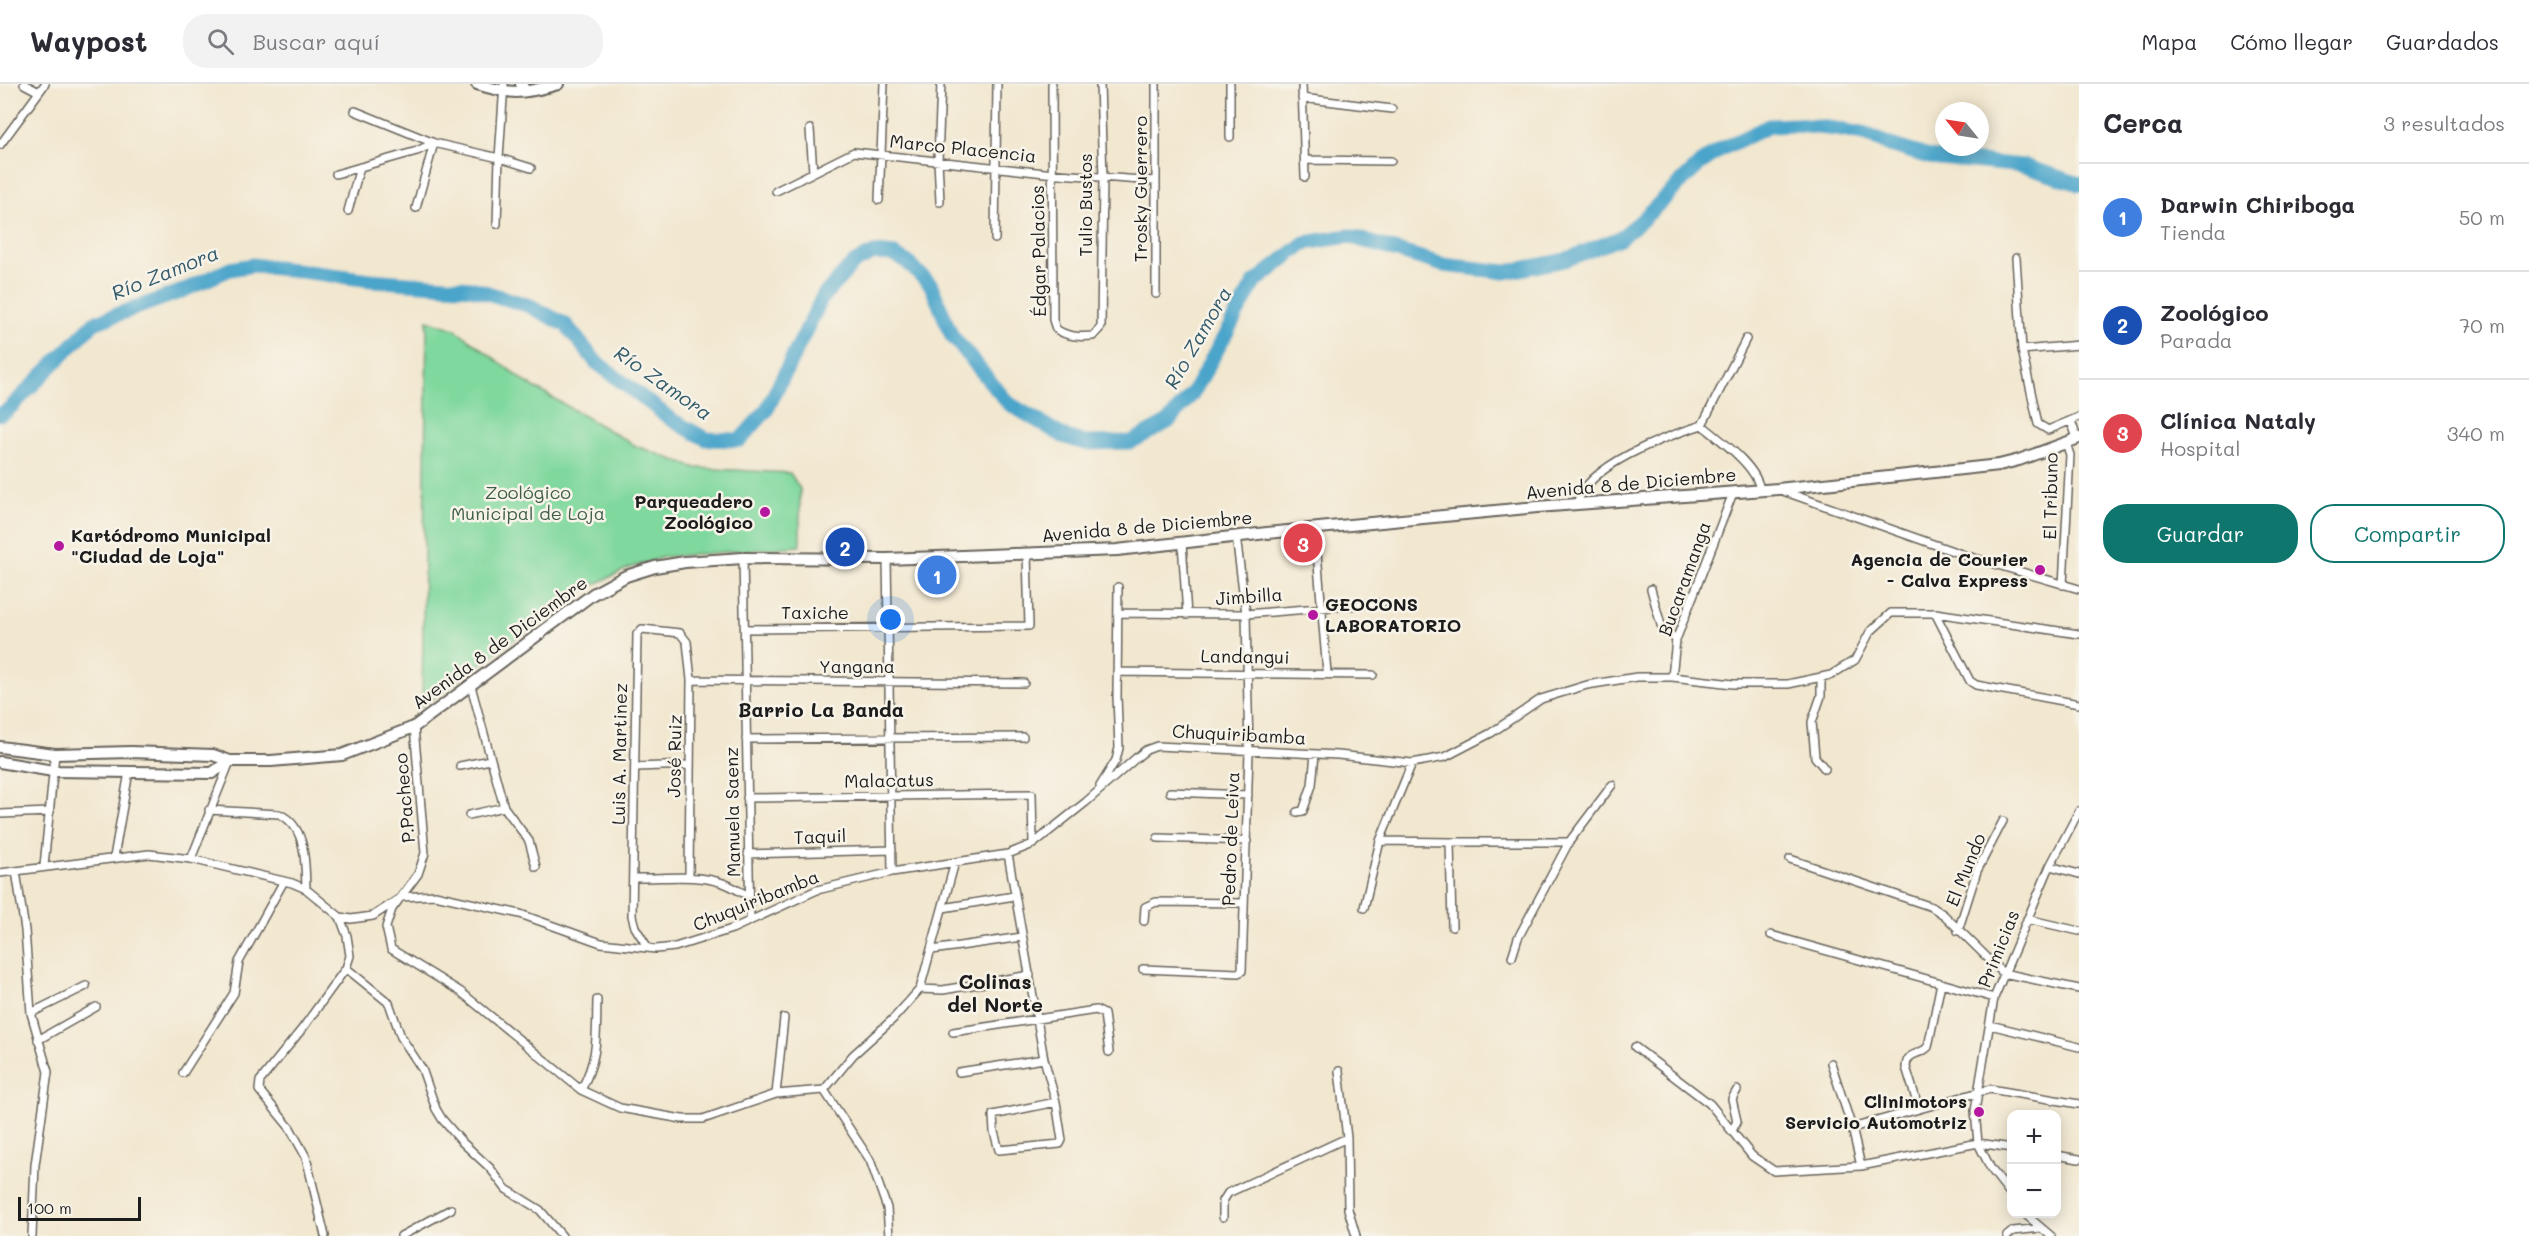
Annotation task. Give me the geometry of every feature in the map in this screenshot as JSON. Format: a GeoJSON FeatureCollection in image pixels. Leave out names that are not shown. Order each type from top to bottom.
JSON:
{"type":"FeatureCollection","features":[{"type":"Feature","properties":{"kind":"main road"},"geometry":{"type":"LineString","coordinates":[[477,84],[530,93],[558,84]]}},
{"type":"Feature","properties":{"kind":"main road","name":"Avenida 8 de Diciembre"},"geometry":{"type":"LineString","coordinates":[[0,747],[55,754],[131,752],[213,755],[230,762],[342,755],[414,727],[471,686],[564,613],[593,594],[626,576],[655,567],[685,562],[743,558],[887,560],[1118,550],[1236,536],[1577,504],[1778,489],[1999,465],[2074,440]]}},
{"type":"Feature","properties":{"kind":"main road","name":"Avenida 8 de Diciembre"},"geometry":{"type":"LineString","coordinates":[[0,762],[53,771],[212,773],[230,762]]}},
{"type":"Feature","properties":{"kind":"street"},"geometry":{"type":"LineString","coordinates":[[24,84],[39,92]]}},
{"type":"Feature","properties":{"kind":"street"},"geometry":{"type":"LineString","coordinates":[[0,145],[45,84]]}},
{"type":"Feature","properties":{"kind":"street"},"geometry":{"type":"LineString","coordinates":[[879,200],[884,84]]}},
{"type":"Feature","properties":{"kind":"street"},"geometry":{"type":"LineString","coordinates":[[940,202],[938,160],[941,84]]}},
{"type":"Feature","properties":{"kind":"street"},"geometry":{"type":"LineString","coordinates":[[995,239],[997,84]]}},
{"type":"Feature","properties":{"kind":"street","name":"Édgar Palacios"},"geometry":{"type":"LineString","coordinates":[[1052,84],[1053,320],[1056,329],[1067,335],[1093,336],[1101,327]]}},
{"type":"Feature","properties":{"kind":"street","name":"Tulio Bustos"},"geometry":{"type":"LineString","coordinates":[[1100,84],[1101,327]]}},
{"type":"Feature","properties":{"kind":"street","name":"Trosky Guerrero"},"geometry":{"type":"LineString","coordinates":[[1156,84],[1156,294]]}},
{"type":"Feature","properties":{"kind":"street"},"geometry":{"type":"LineString","coordinates":[[1230,84],[1230,137]]}},
{"type":"Feature","properties":{"kind":"street"},"geometry":{"type":"LineString","coordinates":[[1302,84],[1305,177]]}},
{"type":"Feature","properties":{"kind":"street"},"geometry":{"type":"LineString","coordinates":[[497,224],[504,88]]}},
{"type":"Feature","properties":{"kind":"street"},"geometry":{"type":"LineString","coordinates":[[1302,98],[1392,109]]}},
{"type":"Feature","properties":{"kind":"street"},"geometry":{"type":"LineString","coordinates":[[355,111],[434,144],[499,158],[531,168]]}},
{"type":"Feature","properties":{"kind":"street"},"geometry":{"type":"LineString","coordinates":[[810,129],[813,172]]}},
{"type":"Feature","properties":{"kind":"street"},"geometry":{"type":"LineString","coordinates":[[336,174],[434,144]]}},
{"type":"Feature","properties":{"kind":"street"},"geometry":{"type":"LineString","coordinates":[[416,208],[434,144]]}},
{"type":"Feature","properties":{"kind":"street","name":"Marco Placencia"},"geometry":{"type":"LineString","coordinates":[[777,191],[854,152],[997,168],[1155,181]]}},
{"type":"Feature","properties":{"kind":"street"},"geometry":{"type":"LineString","coordinates":[[1305,160],[1391,161]]}},
{"type":"Feature","properties":{"kind":"street"},"geometry":{"type":"LineString","coordinates":[[348,211],[360,167]]}},
{"type":"Feature","properties":{"kind":"street"},"geometry":{"type":"LineString","coordinates":[[2016,258],[2022,351],[2038,424],[2048,430],[2079,417]]}},
{"type":"Feature","properties":{"kind":"street"},"geometry":{"type":"LineString","coordinates":[[1577,504],[1579,494],[1600,472],[1659,438],[1702,425],[1746,339]]}},
{"type":"Feature","properties":{"kind":"street"},"geometry":{"type":"LineString","coordinates":[[2022,351],[2079,345]]}},
{"type":"Feature","properties":{"kind":"street","name":"El Tribuno"},"geometry":{"type":"LineString","coordinates":[[2063,585],[2070,455],[2074,440],[2071,421]]}},
{"type":"Feature","properties":{"kind":"street"},"geometry":{"type":"LineString","coordinates":[[1702,425],[1752,470],[1759,482],[1760,490]]}},
{"type":"Feature","properties":{"kind":"street"},"geometry":{"type":"LineString","coordinates":[[1778,489],[1964,555],[2079,589]]}},
{"type":"Feature","properties":{"kind":"street","name":"Bucaramanga"},"geometry":{"type":"LineString","coordinates":[[1672,677],[1676,640],[1733,493]]}},
{"type":"Feature","properties":{"kind":"street"},"geometry":{"type":"LineString","coordinates":[[1315,529],[1327,673]]}},
{"type":"Feature","properties":{"kind":"street","name":"Pedro de Leiva"},"geometry":{"type":"LineString","coordinates":[[1143,969],[1238,973],[1242,971],[1249,752],[1248,672],[1246,614],[1236,536]]}},
{"type":"Feature","properties":{"kind":"street"},"geometry":{"type":"LineString","coordinates":[[1182,543],[1187,615]]}},
{"type":"Feature","properties":{"kind":"street","name":"Taxiche"},"geometry":{"type":"LineString","coordinates":[[745,629],[1029,626],[1027,554]]}},
{"type":"Feature","properties":{"kind":"street","name":"Manuela Saenz"},"geometry":{"type":"LineString","coordinates":[[743,558],[750,921]]}},
{"type":"Feature","properties":{"kind":"street"},"geometry":{"type":"LineString","coordinates":[[887,560],[892,872]]}},
{"type":"Feature","properties":{"kind":"street"},"geometry":{"type":"LineString","coordinates":[[1096,794],[1116,760],[1119,748],[1118,587]]}},
{"type":"Feature","properties":{"kind":"street"},"geometry":{"type":"LineString","coordinates":[[1651,589],[1661,625],[1676,640]]}},
{"type":"Feature","properties":{"kind":"street","name":"Jimbilla"},"geometry":{"type":"LineString","coordinates":[[1118,613],[1246,614],[1382,603]]}},
{"type":"Feature","properties":{"kind":"street","name":"Chuquiribamba"},"geometry":{"type":"LineString","coordinates":[[340,916],[351,919],[373,915],[402,897],[435,895],[458,898],[520,914],[601,943],[648,948],[675,946],[697,941],[750,921],[817,890],[892,872],[1008,854],[1033,844],[1096,794],[1146,750],[1157,746],[1315,754],[1412,763],[1445,757],[1491,733],[1541,699],[1587,685],[1637,677],[1672,677],[1733,684],[1788,684],[1831,675],[1855,660],[1870,632],[1891,613],[1935,613],[2079,634]]}},
{"type":"Feature","properties":{"kind":"street"},"geometry":{"type":"LineString","coordinates":[[1935,613],[1970,681],[1976,685],[2079,704]]}},
{"type":"Feature","properties":{"kind":"street","name":"Luis A. Martinez"},"geometry":{"type":"LineString","coordinates":[[648,948],[635,927],[632,916],[637,634],[639,631],[680,633],[684,637]]}},
{"type":"Feature","properties":{"kind":"street","name":"José Ruiz"},"geometry":{"type":"LineString","coordinates":[[684,637],[687,642],[691,681],[689,877]]}},
{"type":"Feature","properties":{"kind":"street","name":"Landangui"},"geometry":{"type":"LineString","coordinates":[[1117,672],[1373,675]]}},
{"type":"Feature","properties":{"kind":"street"},"geometry":{"type":"LineString","coordinates":[[1821,677],[1821,696],[1812,722],[1815,757],[1825,769]]}},
{"type":"Feature","properties":{"kind":"street","name":"Yangana"},"geometry":{"type":"LineString","coordinates":[[691,681],[1024,682]]}},
{"type":"Feature","properties":{"kind":"street"},"geometry":{"type":"LineString","coordinates":[[471,686],[504,807],[529,841],[536,867]]}},
{"type":"Feature","properties":{"kind":"street","name":"P.Pacheco"},"geometry":{"type":"LineString","coordinates":[[414,727],[425,853],[418,874],[392,909],[386,927],[391,949],[462,992],[581,1090],[620,1108],[682,1119],[703,1119],[776,1094],[824,1090]]}},
{"type":"Feature","properties":{"kind":"street"},"geometry":{"type":"LineString","coordinates":[[747,739],[1023,737]]}},
{"type":"Feature","properties":{"kind":"street"},"geometry":{"type":"LineString","coordinates":[[44,866],[55,754]]}},
{"type":"Feature","properties":{"kind":"street"},"geometry":{"type":"LineString","coordinates":[[1297,812],[1303,811],[1308,800],[1315,754]]}},
{"type":"Feature","properties":{"kind":"street"},"geometry":{"type":"LineString","coordinates":[[460,766],[490,760]]}},
{"type":"Feature","properties":{"kind":"street"},"geometry":{"type":"LineString","coordinates":[[191,859],[230,762]]}},
{"type":"Feature","properties":{"kind":"street"},"geometry":{"type":"LineString","coordinates":[[1364,908],[1380,841],[1412,763]]}},
{"type":"Feature","properties":{"kind":"street"},"geometry":{"type":"LineString","coordinates":[[636,767],[690,765]]}},
{"type":"Feature","properties":{"kind":"street"},"geometry":{"type":"LineString","coordinates":[[114,857],[129,772]]}},
{"type":"Feature","properties":{"kind":"street"},"geometry":{"type":"LineString","coordinates":[[1512,957],[1518,938],[1569,842],[1612,785]]}},
{"type":"Feature","properties":{"kind":"street"},"geometry":{"type":"LineString","coordinates":[[1170,792],[1248,795]]}},
{"type":"Feature","properties":{"kind":"street","name":"Malacatus"},"geometry":{"type":"LineString","coordinates":[[747,798],[1032,794],[1033,844]]}},
{"type":"Feature","properties":{"kind":"street"},"geometry":{"type":"LineString","coordinates":[[469,815],[504,807]]}},
{"type":"Feature","properties":{"kind":"street"},"geometry":{"type":"LineString","coordinates":[[209,810],[279,814],[289,819],[299,835],[306,889]]}},
{"type":"Feature","properties":{"kind":"street","name":"Primicias"},"geometry":{"type":"LineString","coordinates":[[1978,1143],[1975,1111],[1994,998],[2050,866],[2079,811]]}},
{"type":"Feature","properties":{"kind":"street"},"geometry":{"type":"LineString","coordinates":[[0,814],[50,812]]}},
{"type":"Feature","properties":{"kind":"street","name":"El Mundo"},"geometry":{"type":"LineString","coordinates":[[1958,931],[1977,871],[2003,821]]}},
{"type":"Feature","properties":{"kind":"street"},"geometry":{"type":"LineString","coordinates":[[1158,838],[1247,841]]}},
{"type":"Feature","properties":{"kind":"street"},"geometry":{"type":"LineString","coordinates":[[1380,841],[1569,842]]}},
{"type":"Feature","properties":{"kind":"street"},"geometry":{"type":"LineString","coordinates":[[1450,842],[1452,927]]}},
{"type":"Feature","properties":{"kind":"street","name":"Taquil"},"geometry":{"type":"LineString","coordinates":[[748,854],[892,850]]}},
{"type":"Feature","properties":{"kind":"street"},"geometry":{"type":"LineString","coordinates":[[0,873],[149,854],[191,859],[284,880],[306,889],[340,916],[347,936],[350,956],[346,968],[302,1029],[260,1081],[260,1090],[290,1128],[306,1157],[325,1236]]}},
{"type":"Feature","properties":{"kind":"street"},"geometry":{"type":"LineString","coordinates":[[1008,854],[1044,1059],[1056,1102],[1062,1140],[1059,1144],[1001,1151],[995,1139],[993,1115],[1056,1102]]}},
{"type":"Feature","properties":{"kind":"street"},"geometry":{"type":"LineString","coordinates":[[1790,859],[1932,907],[1944,915],[2003,973],[2079,989]]}},
{"type":"Feature","properties":{"kind":"street"},"geometry":{"type":"LineString","coordinates":[[890,1236],[887,1208],[870,1160],[824,1090],[853,1055],[893,1019],[920,989],[955,862]]}},
{"type":"Feature","properties":{"kind":"street"},"geometry":{"type":"LineString","coordinates":[[2050,866],[2079,874]]}},
{"type":"Feature","properties":{"kind":"street"},"geometry":{"type":"LineString","coordinates":[[16,871],[26,930],[31,1013],[48,1072],[34,1165],[32,1236]]}},
{"type":"Feature","properties":{"kind":"street"},"geometry":{"type":"LineString","coordinates":[[633,878],[689,877],[724,883],[749,896]]}},
{"type":"Feature","properties":{"kind":"street"},"geometry":{"type":"LineString","coordinates":[[183,1073],[234,993],[240,962],[284,880]]}},
{"type":"Feature","properties":{"kind":"street"},"geometry":{"type":"LineString","coordinates":[[943,908],[1014,896]]}},
{"type":"Feature","properties":{"kind":"street"},"geometry":{"type":"LineString","coordinates":[[1144,921],[1145,907],[1156,902],[1244,903]]}},
{"type":"Feature","properties":{"kind":"street"},"geometry":{"type":"LineString","coordinates":[[2027,919],[2079,931]]}},
{"type":"Feature","properties":{"kind":"street"},"geometry":{"type":"LineString","coordinates":[[1771,935],[1994,998]]}},
{"type":"Feature","properties":{"kind":"street"},"geometry":{"type":"LineString","coordinates":[[932,950],[1022,937]]}},
{"type":"Feature","properties":{"kind":"street"},"geometry":{"type":"LineString","coordinates":[[346,968],[389,1003],[401,1037],[422,1069],[436,1109],[442,1119],[462,1142],[490,1168],[506,1189],[518,1199],[540,1210],[562,1236]]}},
{"type":"Feature","properties":{"kind":"street"},"geometry":{"type":"LineString","coordinates":[[920,989],[944,990],[1030,975]]}},
{"type":"Feature","properties":{"kind":"street"},"geometry":{"type":"LineString","coordinates":[[1919,1108],[1906,1067],[1906,1060],[1910,1055],[1923,1052],[1928,1047],[1941,983]]}},
{"type":"Feature","properties":{"kind":"street"},"geometry":{"type":"LineString","coordinates":[[31,1013],[86,986]]}},
{"type":"Feature","properties":{"kind":"street"},"geometry":{"type":"LineString","coordinates":[[581,1090],[594,1064],[597,1000]]}},
{"type":"Feature","properties":{"kind":"street"},"geometry":{"type":"LineString","coordinates":[[38,1040],[96,1007]]}},
{"type":"Feature","properties":{"kind":"street"},"geometry":{"type":"LineString","coordinates":[[953,1032],[1038,1017],[1100,1010],[1104,1014],[1109,1052]]}},
{"type":"Feature","properties":{"kind":"street"},"geometry":{"type":"LineString","coordinates":[[776,1094],[784,1018]]}},
{"type":"Feature","properties":{"kind":"street"},"geometry":{"type":"LineString","coordinates":[[1990,1025],[2079,1047]]}},
{"type":"Feature","properties":{"kind":"street"},"geometry":{"type":"LineString","coordinates":[[1635,1047],[1703,1098],[1752,1156],[1774,1171],[1861,1166],[1978,1143],[2007,1147]]}},
{"type":"Feature","properties":{"kind":"street"},"geometry":{"type":"LineString","coordinates":[[959,1072],[1044,1059]]}},
{"type":"Feature","properties":{"kind":"street"},"geometry":{"type":"LineString","coordinates":[[1831,1063],[1852,1128],[1861,1166]]}},
{"type":"Feature","properties":{"kind":"street"},"geometry":{"type":"LineString","coordinates":[[1339,1071],[1347,1138],[1348,1209],[1356,1236]]}},
{"type":"Feature","properties":{"kind":"street"},"geometry":{"type":"LineString","coordinates":[[1852,1128],[1990,1089],[2079,1104]]}},
{"type":"Feature","properties":{"kind":"street"},"geometry":{"type":"LineString","coordinates":[[1732,1131],[1737,1120],[1732,1099],[1737,1090]]}},
{"type":"Feature","properties":{"kind":"street"},"geometry":{"type":"LineString","coordinates":[[1223,1217],[1223,1201],[1228,1193],[1347,1138]]}},
{"type":"Feature","properties":{"kind":"street"},"geometry":{"type":"LineString","coordinates":[[1978,1143],[1991,1169],[2007,1190]]}},
{"type":"Feature","properties":{"kind":"street"},"geometry":{"type":"LineString","coordinates":[[2061,1156],[2079,1159]]}},
{"type":"Feature","properties":{"kind":"street"},"geometry":{"type":"LineString","coordinates":[[401,1236],[451,1209]]}},
{"type":"Feature","properties":{"kind":"street"},"geometry":{"type":"LineString","coordinates":[[2029,1218],[2051,1236]]}},
{"type":"Feature","properties":{"kind":"street"},"geometry":{"type":"LineString","coordinates":[[2007,1236],[2013,1231],[2040,1228]]}},
{"type":"Feature","properties":{"kind":"street"},"geometry":{"type":"LineString","coordinates":[[2036,1236],[2040,1228]]}},
{"type":"Feature","properties":{"kind":"green space","name":"Zoológico Municipal de Loja"},"geometry":{"type":"Polygon","coordinates":[[[427,320],[455,329],[527,383],[636,446],[696,468],[790,473],[800,489],[800,546],[664,557],[627,569],[581,591],[422,707],[427,320]]]}},
{"type":"Feature","properties":{"kind":"waterway","name":"Río Zamora"},"geometry":{"type":"LineString","coordinates":[[0,414],[7,411],[94,323],[180,292],[230,269],[253,265],[371,280],[471,288],[530,306],[566,325],[596,362],[672,420],[706,439],[740,440],[766,411],[823,296],[855,262],[874,253],[893,254],[907,262],[931,285],[952,336],[1008,403],[1063,436],[1085,443],[1131,442],[1168,422],[1193,393],[1254,283],[1304,243],[1349,236],[1443,265],[1506,272],[1565,260],[1620,238],[1701,163],[1721,149],[1769,126],[1796,125],[1836,129],[1867,135],[1929,157],[2024,166],[2079,184]]}},
{"type":"Feature","properties":{"kind":"place","name":"Parqueadero Zoológico"},"geometry":{"type":"Point","coordinates":[765,512]}},
{"type":"Feature","properties":{"kind":"place","name":"Clínica Nataly"},"geometry":{"type":"Point","coordinates":[1303,543]}},
{"type":"Feature","properties":{"kind":"place","name":"Kartódromo Municipal \"Ciudad de Loja\""},"geometry":{"type":"Point","coordinates":[59,546]}},
{"type":"Feature","properties":{"kind":"place","name":"Zoológico"},"geometry":{"type":"Point","coordinates":[845,547]}},
{"type":"Feature","properties":{"kind":"place","name":"Agencia de Courier - Calva Express"},"geometry":{"type":"Point","coordinates":[2040,570]}},
{"type":"Feature","properties":{"kind":"place","name":"Darwin Chiriboga"},"geometry":{"type":"Point","coordinates":[937,575]}},
{"type":"Feature","properties":{"kind":"place","name":"GEOCONS LABORATORIO"},"geometry":{"type":"Point","coordinates":[1313,615]}},
{"type":"Feature","properties":{"kind":"place","name":"Clinimotors Servicio Automotriz"},"geometry":{"type":"Point","coordinates":[1979,1112]}},
{"type":"Feature","properties":{"kind":"district","name":"Barrio La Banda"},"geometry":{"type":"Point","coordinates":[821,710]}},
{"type":"Feature","properties":{"kind":"district","name":"Colinas del Norte"},"geometry":{"type":"Point","coordinates":[995,994]}}]}
